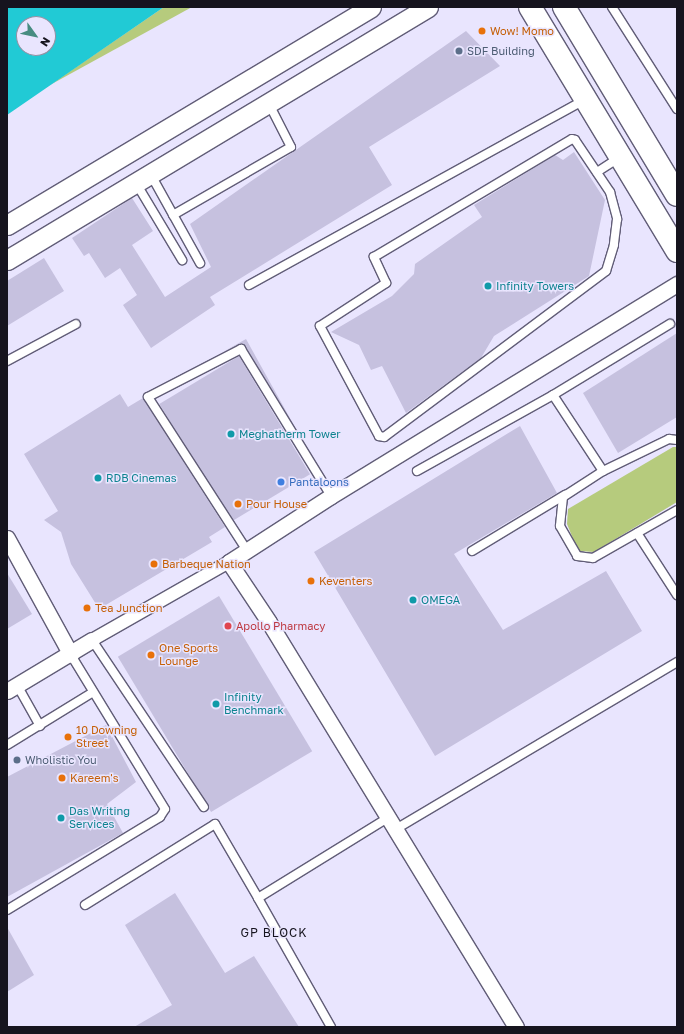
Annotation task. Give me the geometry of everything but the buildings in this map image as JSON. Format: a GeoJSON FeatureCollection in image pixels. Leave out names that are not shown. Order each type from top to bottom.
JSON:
{"type":"FeatureCollection","features":[{"type":"Feature","properties":{"kind":"main road"},"geometry":{"type":"LineString","coordinates":[[530,7],[677,251]]}},
{"type":"Feature","properties":{"kind":"main road"},"geometry":{"type":"LineString","coordinates":[[564,7],[676,189]]}},
{"type":"Feature","properties":{"kind":"street"},"geometry":{"type":"LineString","coordinates":[[25,250],[8,224],[371,7]]}},
{"type":"Feature","properties":{"kind":"street"},"geometry":{"type":"LineString","coordinates":[[7,260],[143,180],[428,7]]}},
{"type":"Feature","properties":{"kind":"street"},"geometry":{"type":"LineString","coordinates":[[286,59],[301,84]]}},
{"type":"Feature","properties":{"kind":"street"},"geometry":{"type":"LineString","coordinates":[[102,169],[117,195]]}},
{"type":"Feature","properties":{"kind":"street"},"geometry":{"type":"LineString","coordinates":[[12,688],[71,654],[92,640],[229,562],[246,549],[331,496],[677,284]]}},
{"type":"Feature","properties":{"kind":"street"},"geometry":{"type":"LineString","coordinates":[[7,538],[71,654]]}},
{"type":"Feature","properties":{"kind":"street"},"geometry":{"type":"LineString","coordinates":[[229,562],[269,622],[393,823],[516,1027]]}},
{"type":"Feature","properties":{"kind":"lane"},"geometry":{"type":"LineString","coordinates":[[612,7],[677,109]]}},
{"type":"Feature","properties":{"kind":"lane"},"geometry":{"type":"LineString","coordinates":[[249,285],[586,99]]}},
{"type":"Feature","properties":{"kind":"lane"},"geometry":{"type":"LineString","coordinates":[[174,216],[291,147],[269,104]]}},
{"type":"Feature","properties":{"kind":"lane"},"geometry":{"type":"LineString","coordinates":[[566,140],[575,140],[597,172],[610,192],[617,219],[614,245],[606,272],[384,437],[379,436],[320,326],[386,283],[374,257],[566,140]]}},
{"type":"Feature","properties":{"kind":"lane"},"geometry":{"type":"LineString","coordinates":[[597,172],[621,157]]}},
{"type":"Feature","properties":{"kind":"lane"},"geometry":{"type":"LineString","coordinates":[[143,180],[174,216],[200,262]]}},
{"type":"Feature","properties":{"kind":"lane"},"geometry":{"type":"LineString","coordinates":[[143,180],[182,260]]}},
{"type":"Feature","properties":{"kind":"lane"},"geometry":{"type":"LineString","coordinates":[[7,361],[76,324]]}},
{"type":"Feature","properties":{"kind":"lane"},"geometry":{"type":"LineString","coordinates":[[417,471],[553,395],[670,324]]}},
{"type":"Feature","properties":{"kind":"lane"},"geometry":{"type":"LineString","coordinates":[[246,549],[148,397],[241,349],[331,496]]}},
{"type":"Feature","properties":{"kind":"lane"},"geometry":{"type":"LineString","coordinates":[[553,395],[603,471]]}},
{"type":"Feature","properties":{"kind":"lane"},"geometry":{"type":"LineString","coordinates":[[472,551],[603,471],[669,439],[677,440]]}},
{"type":"Feature","properties":{"kind":"lane"},"geometry":{"type":"LineString","coordinates":[[568,493],[563,497],[560,526],[577,556],[593,558],[677,510]]}},
{"type":"Feature","properties":{"kind":"lane"},"geometry":{"type":"LineString","coordinates":[[637,533],[677,595]]}},
{"type":"Feature","properties":{"kind":"lane"},"geometry":{"type":"LineString","coordinates":[[92,640],[204,807]]}},
{"type":"Feature","properties":{"kind":"lane"},"geometry":{"type":"LineString","coordinates":[[7,910],[164,814],[164,806],[71,654]]}},
{"type":"Feature","properties":{"kind":"lane"},"geometry":{"type":"LineString","coordinates":[[258,898],[677,662]]}},
{"type":"Feature","properties":{"kind":"lane"},"geometry":{"type":"LineString","coordinates":[[12,688],[40,726]]}},
{"type":"Feature","properties":{"kind":"lane"},"geometry":{"type":"LineString","coordinates":[[7,745],[93,692]]}},
{"type":"Feature","properties":{"kind":"lane"},"geometry":{"type":"LineString","coordinates":[[85,905],[215,824],[332,1027]]}},
{"type":"Feature","properties":{"kind":"green space"},"geometry":{"type":"Polygon","coordinates":[[[164,7],[192,7],[50,85],[164,7]]]}},
{"type":"Feature","properties":{"kind":"green space"},"geometry":{"type":"Polygon","coordinates":[[[673,447],[677,447],[677,502],[594,552],[578,551],[567,524],[568,509],[673,447]]]}},
{"type":"Feature","properties":{"kind":"water"},"geometry":{"type":"Polygon","coordinates":[[[7,7],[164,7],[7,115],[7,7]]]}},
{"type":"Feature","properties":{"kind":"place","name":"Wow! Momo"},"geometry":{"type":"Point","coordinates":[482,31]}},
{"type":"Feature","properties":{"kind":"place","name":"SDF Building"},"geometry":{"type":"Point","coordinates":[459,51]}},
{"type":"Feature","properties":{"kind":"place","name":"Infinity Towers"},"geometry":{"type":"Point","coordinates":[488,286]}},
{"type":"Feature","properties":{"kind":"place","name":"Meghatherm Tower"},"geometry":{"type":"Point","coordinates":[231,434]}},
{"type":"Feature","properties":{"kind":"place","name":"RDB Cinemas"},"geometry":{"type":"Point","coordinates":[98,478]}},
{"type":"Feature","properties":{"kind":"place","name":"Pantaloons"},"geometry":{"type":"Point","coordinates":[281,482]}},
{"type":"Feature","properties":{"kind":"place","name":"Pour House"},"geometry":{"type":"Point","coordinates":[238,504]}},
{"type":"Feature","properties":{"kind":"place","name":"Barbeque Nation"},"geometry":{"type":"Point","coordinates":[154,564]}},
{"type":"Feature","properties":{"kind":"place","name":"Keventers"},"geometry":{"type":"Point","coordinates":[311,581]}},
{"type":"Feature","properties":{"kind":"place","name":"OMEGA"},"geometry":{"type":"Point","coordinates":[413,600]}},
{"type":"Feature","properties":{"kind":"place","name":"Tea Junction"},"geometry":{"type":"Point","coordinates":[87,608]}},
{"type":"Feature","properties":{"kind":"place","name":"Apollo Pharmacy"},"geometry":{"type":"Point","coordinates":[228,626]}},
{"type":"Feature","properties":{"kind":"place","name":"One Sports Lounge"},"geometry":{"type":"Point","coordinates":[151,655]}},
{"type":"Feature","properties":{"kind":"place","name":"Infinity Benchmark"},"geometry":{"type":"Point","coordinates":[216,704]}},
{"type":"Feature","properties":{"kind":"place","name":"10 Downing Street"},"geometry":{"type":"Point","coordinates":[68,737]}},
{"type":"Feature","properties":{"kind":"place","name":"Wholistic You"},"geometry":{"type":"Point","coordinates":[17,760]}},
{"type":"Feature","properties":{"kind":"place","name":"Kareem's"},"geometry":{"type":"Point","coordinates":[62,778]}},
{"type":"Feature","properties":{"kind":"place","name":"Das Writing Services"},"geometry":{"type":"Point","coordinates":[61,818]}},
{"type":"Feature","properties":{"kind":"district","name":"GP BLOCK"},"geometry":{"type":"Point","coordinates":[274,933]}}]}
